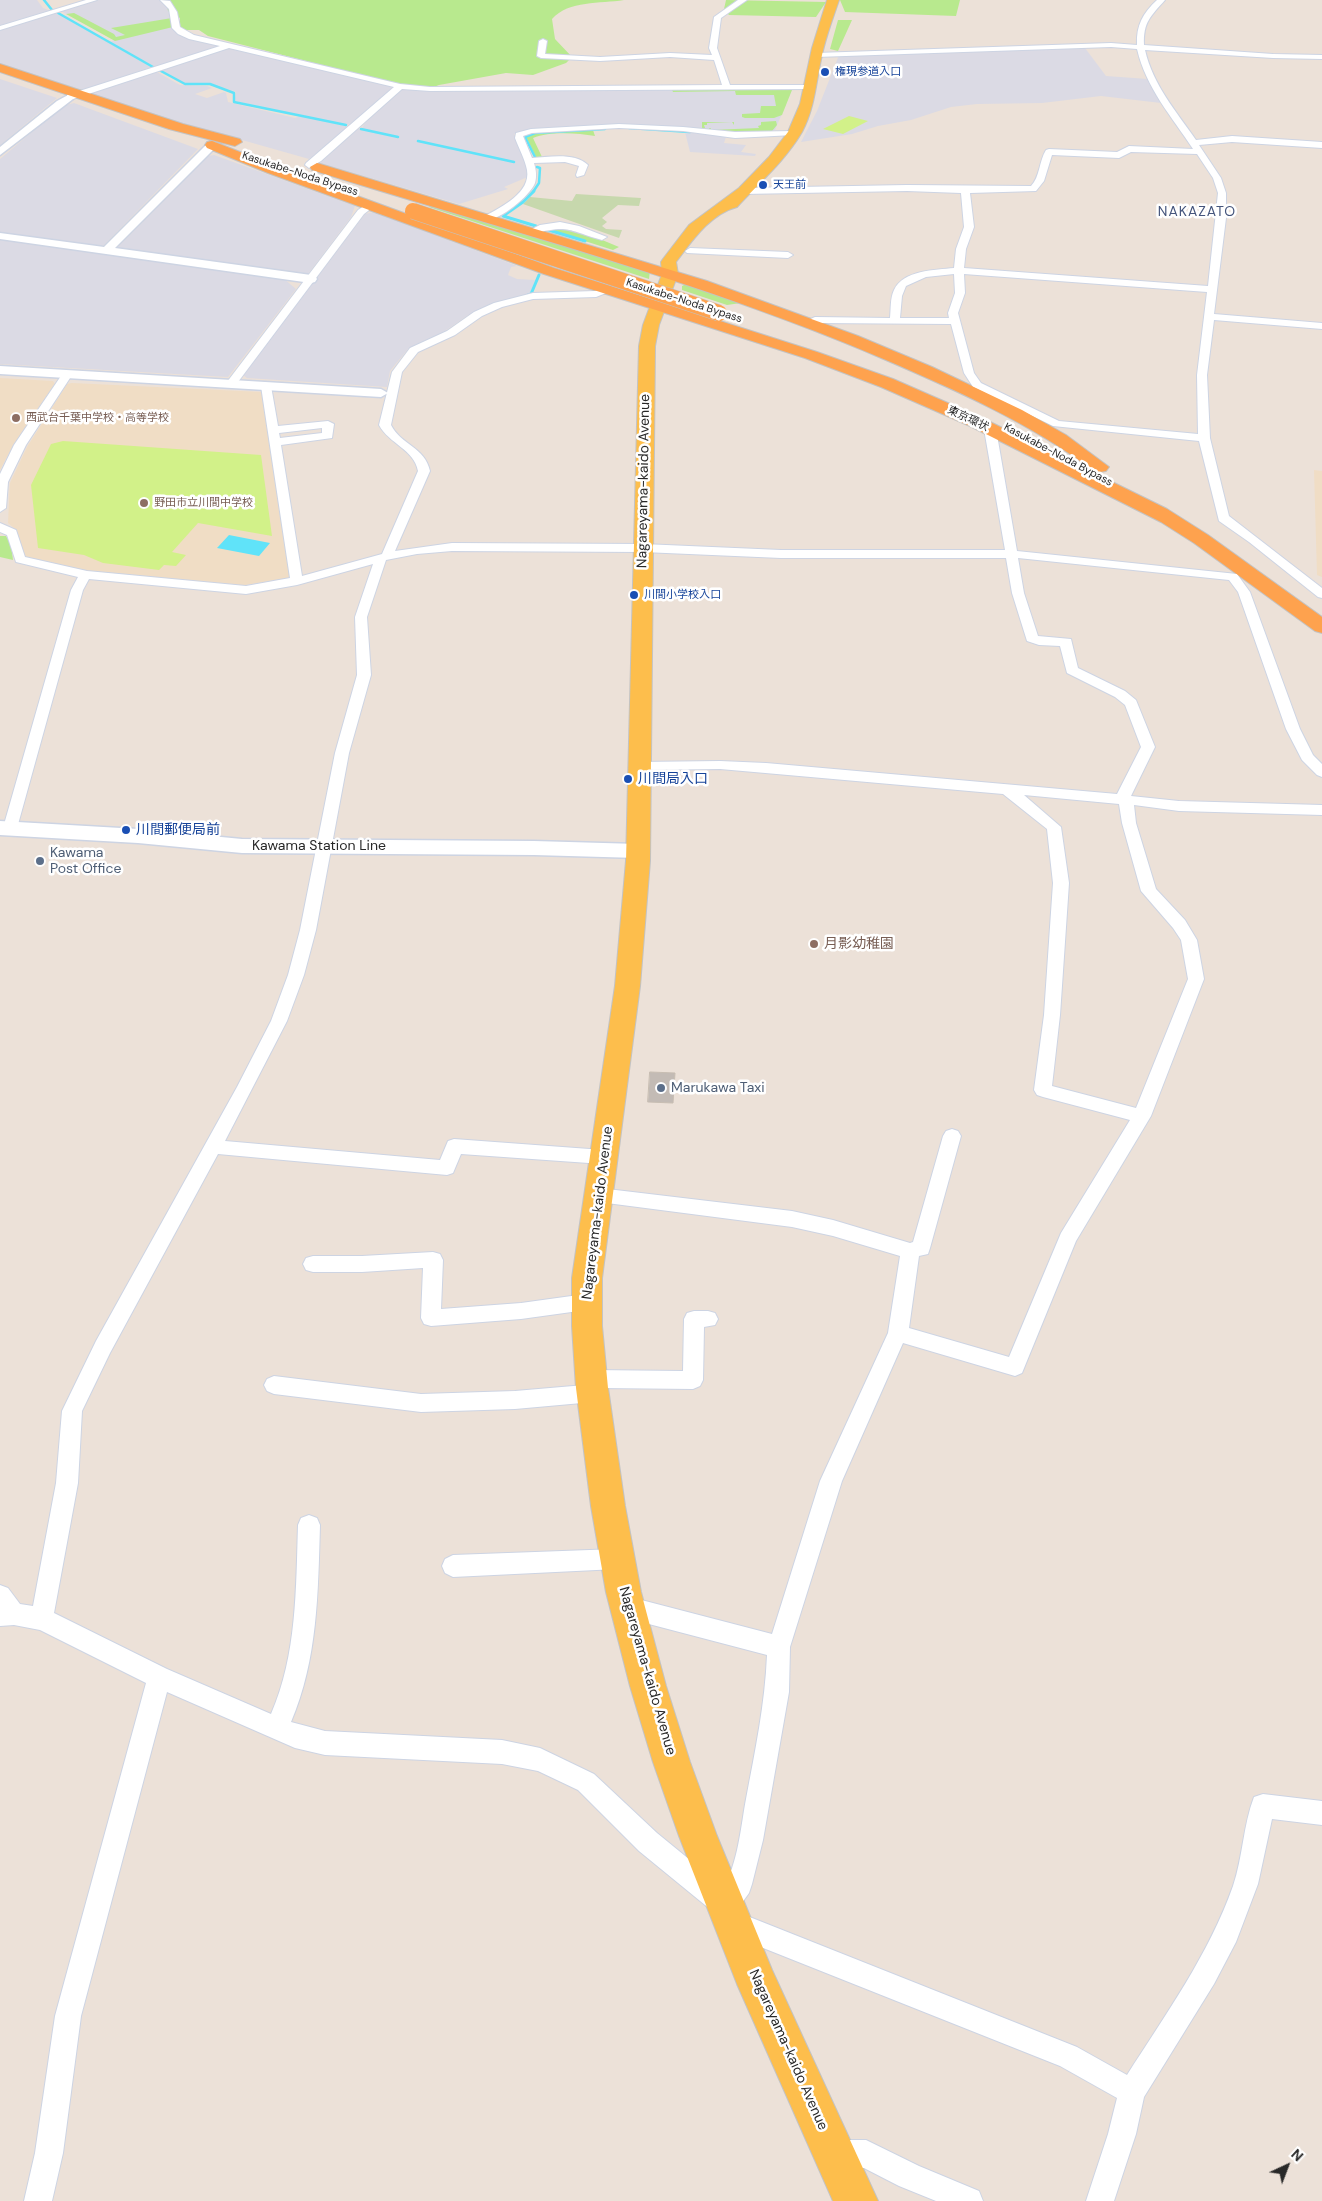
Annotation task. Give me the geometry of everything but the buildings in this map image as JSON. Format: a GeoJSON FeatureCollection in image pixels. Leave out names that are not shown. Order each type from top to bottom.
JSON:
{"type":"FeatureCollection","features":[{"type":"Feature","properties":{"kind":"highway","name":"Kasukabe-Noda Bypass"},"geometry":{"type":"LineString","coordinates":[[0,68],[212,145],[846,349],[939,386],[1024,426],[1100,467],[1209,532],[1322,614]]}},
{"type":"Feature","properties":{"kind":"highway","name":"Kasukabe-Noda Bypass"},"geometry":{"type":"LineString","coordinates":[[0,74],[174,126],[417,210]]}},
{"type":"Feature","properties":{"kind":"highway"},"geometry":{"type":"LineString","coordinates":[[174,126],[259,149]]}},
{"type":"Feature","properties":{"kind":"highway","name":"東京環状"},"geometry":{"type":"LineString","coordinates":[[212,145],[273,170],[606,291],[654,316],[700,320],[842,366],[923,398],[990,429],[1174,521]]}},
{"type":"Feature","properties":{"kind":"highway"},"geometry":{"type":"LineString","coordinates":[[293,160],[533,231],[670,274],[810,323],[904,361],[988,400],[1074,446],[1100,467]]}},
{"type":"Feature","properties":{"kind":"highway","name":"Kasukabe-Noda Bypass"},"geometry":{"type":"LineString","coordinates":[[723,310],[963,406],[1058,454],[1174,521],[1276,592],[1322,627]]}},
{"type":"Feature","properties":{"kind":"main road","name":"Nagareyama-kaido Avenue"},"geometry":{"type":"LineString","coordinates":[[670,274],[681,266],[690,251],[776,157],[794,133],[806,107],[816,55],[833,0]]}},
{"type":"Feature","properties":{"kind":"main road","name":"Nagareyama-kaido Avenue"},"geometry":{"type":"LineString","coordinates":[[743,191],[690,232],[668,262],[670,274],[654,316],[647,346],[638,851],[634,937],[598,1195],[586,1302],[599,1444],[617,1559],[626,1606],[649,1689],[687,1807],[729,1914],[856,2201]]}},
{"type":"Feature","properties":{"kind":"main road","name":"Kawama Station Line"},"geometry":{"type":"LineString","coordinates":[[5,828],[138,836],[242,846],[638,851]]}},
{"type":"Feature","properties":{"kind":"street"},"geometry":{"type":"LineString","coordinates":[[0,28],[93,0]]}},
{"type":"Feature","properties":{"kind":"street"},"geometry":{"type":"LineString","coordinates":[[164,0],[172,6],[176,18],[176,28],[181,32],[400,86],[430,89],[811,87]]}},
{"type":"Feature","properties":{"kind":"street"},"geometry":{"type":"LineString","coordinates":[[727,87],[713,48],[718,17],[743,0]]}},
{"type":"Feature","properties":{"kind":"street"},"geometry":{"type":"LineString","coordinates":[[1161,0],[1148,14],[1141,29],[1141,47],[1148,76],[1217,178],[1222,193],[1221,218],[1202,375],[1204,438],[1223,518],[1319,590]]}},
{"type":"Feature","properties":{"kind":"street"},"geometry":{"type":"LineString","coordinates":[[543,41],[541,56],[600,59],[670,55],[716,58]]}},
{"type":"Feature","properties":{"kind":"street"},"geometry":{"type":"LineString","coordinates":[[0,152],[60,103],[75,96],[230,45]]}},
{"type":"Feature","properties":{"kind":"street"},"geometry":{"type":"LineString","coordinates":[[816,55],[1090,46],[1322,57]]}},
{"type":"Feature","properties":{"kind":"street"},"geometry":{"type":"LineString","coordinates":[[310,165],[400,86]]}},
{"type":"Feature","properties":{"kind":"street"},"geometry":{"type":"LineString","coordinates":[[488,218],[514,202],[531,183],[533,177],[519,134],[531,131],[619,126],[683,129],[735,135],[794,133]]}},
{"type":"Feature","properties":{"kind":"street"},"geometry":{"type":"LineString","coordinates":[[1192,143],[1232,140],[1322,145]]}},
{"type":"Feature","properties":{"kind":"street"},"geometry":{"type":"LineString","coordinates":[[106,251],[212,145]]}},
{"type":"Feature","properties":{"kind":"street"},"geometry":{"type":"LineString","coordinates":[[743,191],[907,188],[965,190],[1033,189],[1041,178],[1044,160],[1049,152],[1119,155],[1129,149],[1198,152]]}},
{"type":"Feature","properties":{"kind":"street"},"geometry":{"type":"LineString","coordinates":[[528,161],[550,159],[578,162],[584,165],[580,175]]}},
{"type":"Feature","properties":{"kind":"street"},"geometry":{"type":"LineString","coordinates":[[965,190],[969,227],[961,248],[958,271],[960,293],[953,312],[954,321],[963,344],[969,373],[977,385],[1058,424],[1204,438]]}},
{"type":"Feature","properties":{"kind":"street"},"geometry":{"type":"LineString","coordinates":[[231,384],[361,212],[370,205]]}},
{"type":"Feature","properties":{"kind":"street"},"geometry":{"type":"LineString","coordinates":[[533,231],[551,224],[566,225],[602,237]]}},
{"type":"Feature","properties":{"kind":"street"},"geometry":{"type":"LineString","coordinates":[[0,236],[311,279]]}},
{"type":"Feature","properties":{"kind":"street"},"geometry":{"type":"LineString","coordinates":[[690,251],[788,255]]}},
{"type":"Feature","properties":{"kind":"street"},"geometry":{"type":"LineString","coordinates":[[896,321],[898,289],[905,282],[928,273],[958,271],[1212,289]]}},
{"type":"Feature","properties":{"kind":"street"},"geometry":{"type":"LineString","coordinates":[[42,1620],[67,1483],[72,1411],[103,1347],[214,1147],[279,1021],[296,975],[326,846],[342,753],[364,675],[361,617],[384,556],[424,472],[424,463],[418,455],[392,437],[385,425],[397,372],[405,359],[414,350],[451,333],[478,314],[498,305],[533,296],[596,294],[606,291]]}},
{"type":"Feature","properties":{"kind":"street"},"geometry":{"type":"LineString","coordinates":[[1208,317],[1322,326]]}},
{"type":"Feature","properties":{"kind":"street"},"geometry":{"type":"LineString","coordinates":[[810,323],[815,320],[954,321]]}},
{"type":"Feature","properties":{"kind":"street"},"geometry":{"type":"LineString","coordinates":[[0,370],[381,393]]}},
{"type":"Feature","properties":{"kind":"street"},"geometry":{"type":"LineString","coordinates":[[0,508],[2,482],[20,445],[67,375]]}},
{"type":"Feature","properties":{"kind":"street"},"geometry":{"type":"LineString","coordinates":[[266,386],[297,581]]}},
{"type":"Feature","properties":{"kind":"street"},"geometry":{"type":"LineString","coordinates":[[272,430],[328,424],[328,436],[274,442]]}},
{"type":"Feature","properties":{"kind":"street"},"geometry":{"type":"LineString","coordinates":[[898,1333],[1015,1367],[1068,1238],[1142,1116],[1196,979],[1189,940],[1179,924],[1149,891],[1129,823],[1124,800],[1148,747],[1134,709],[1131,703],[1120,694],[1072,670],[1066,642],[1039,641],[1032,638],[1018,592],[990,429]]}},
{"type":"Feature","properties":{"kind":"street"},"geometry":{"type":"LineString","coordinates":[[0,527],[12,534],[20,559],[77,572],[85,576],[246,590],[297,581],[384,556],[417,550],[452,547],[644,548],[781,554],[1011,554],[1233,577],[1244,592],[1293,729],[1307,757],[1322,772]]}},
{"type":"Feature","properties":{"kind":"street"},"geometry":{"type":"LineString","coordinates":[[5,828],[77,590],[85,576]]}},
{"type":"Feature","properties":{"kind":"street"},"geometry":{"type":"LineString","coordinates":[[639,766],[730,765],[1179,806],[1322,810]]}},
{"type":"Feature","properties":{"kind":"street"},"geometry":{"type":"LineString","coordinates":[[1006,789],[1054,828],[1060,892],[1052,1015],[1043,1090],[1142,1116]]}},
{"type":"Feature","properties":{"kind":"street"},"geometry":{"type":"LineString","coordinates":[[598,1195],[792,1220],[832,1228],[910,1251],[921,1248],[952,1136]]}},
{"type":"Feature","properties":{"kind":"street"},"geometry":{"type":"LineString","coordinates":[[214,1147],[447,1168],[454,1146],[603,1157]]}},
{"type":"Feature","properties":{"kind":"street"},"geometry":{"type":"LineString","coordinates":[[729,1914],[740,1884],[751,1840],[777,1692],[779,1647],[830,1481],[898,1333],[910,1251]]}},
{"type":"Feature","properties":{"kind":"street"},"geometry":{"type":"LineString","coordinates":[[313,1264],[362,1264],[433,1260],[431,1318],[521,1311],[586,1302]]}},
{"type":"Feature","properties":{"kind":"street"},"geometry":{"type":"LineString","coordinates":[[274,1385],[421,1403],[515,1400],[593,1386],[693,1380],[694,1319],[708,1319]]}},
{"type":"Feature","properties":{"kind":"street"},"geometry":{"type":"LineString","coordinates":[[277,1728],[289,1704],[300,1658],[306,1619],[309,1525]]}},
{"type":"Feature","properties":{"kind":"street"},"geometry":{"type":"LineString","coordinates":[[454,1566],[617,1559]]}},
{"type":"Feature","properties":{"kind":"street"},"geometry":{"type":"LineString","coordinates":[[0,1596],[7,1614],[42,1620],[159,1677],[295,1736],[326,1743],[376,1748],[502,1752],[540,1760],[586,1782],[648,1842],[729,1914],[1068,2056],[1132,2092]]}},
{"type":"Feature","properties":{"kind":"street"},"geometry":{"type":"LineString","coordinates":[[626,1606],[779,1647]]}},
{"type":"Feature","properties":{"kind":"street"},"geometry":{"type":"LineString","coordinates":[[38,2201],[49,2153],[68,2016],[159,1677]]}},
{"type":"Feature","properties":{"kind":"street"},"geometry":{"type":"LineString","coordinates":[[1100,2201],[1122,2134],[1132,2092],[1205,1975],[1227,1933],[1246,1884],[1263,1806],[1322,1813]]}},
{"type":"Feature","properties":{"kind":"street"},"geometry":{"type":"LineString","coordinates":[[835,2154],[866,2154],[909,2176],[970,2201]]}},
{"type":"Feature","properties":{"kind":"shaded area"},"geometry":{"type":"Polygon","coordinates":[[[0,0],[37,0],[43,8],[51,11],[0,27],[0,0]]]}},
{"type":"Feature","properties":{"kind":"shaded area"},"geometry":{"type":"Polygon","coordinates":[[[98,0],[161,0],[169,6],[175,30],[222,46],[155,67],[110,42],[114,40],[61,11],[98,0]]]}},
{"type":"Feature","properties":{"kind":"shaded area"},"geometry":{"type":"Polygon","coordinates":[[[56,13],[151,67],[88,89],[79,89],[0,64],[0,30],[56,13]]]}},
{"type":"Feature","properties":{"kind":"shaded area"},"geometry":{"type":"Polygon","coordinates":[[[228,48],[388,85],[392,88],[358,119],[347,125],[235,101],[236,92],[210,83],[185,84],[160,70],[228,48]]]}},
{"type":"Feature","properties":{"kind":"shaded area"},"geometry":{"type":"Polygon","coordinates":[[[1085,48],[1106,76],[1148,79],[1161,103],[1101,96],[1042,103],[977,104],[951,107],[911,120],[878,126],[852,134],[801,142],[817,111],[839,55],[1085,48]]]}},
{"type":"Feature","properties":{"kind":"shaded area"},"geometry":{"type":"Polygon","coordinates":[[[155,71],[180,85],[207,86],[212,88],[195,94],[207,98],[224,92],[228,102],[295,118],[301,116],[348,128],[309,159],[175,121],[91,94],[92,92],[155,71]]]}},
{"type":"Feature","properties":{"kind":"shaded area"},"geometry":{"type":"Polygon","coordinates":[[[0,79],[57,98],[0,145],[0,79]]]}},
{"type":"Feature","properties":{"kind":"shaded area"},"geometry":{"type":"Polygon","coordinates":[[[786,88],[792,90],[775,130],[768,132],[735,134],[619,125],[527,130],[514,134],[530,176],[504,187],[508,189],[459,204],[320,163],[355,130],[362,128],[367,120],[401,90],[406,89],[438,91],[786,88]]]}},
{"type":"Feature","properties":{"kind":"shaded area"},"geometry":{"type":"Polygon","coordinates":[[[74,103],[198,149],[104,245],[97,247],[0,233],[0,159],[63,106],[74,103]]]}},
{"type":"Feature","properties":{"kind":"shaded area"},"geometry":{"type":"Polygon","coordinates":[[[685,132],[726,137],[724,143],[746,145],[741,152],[756,154],[755,156],[690,152],[685,132]]]}},
{"type":"Feature","properties":{"kind":"shaded area"},"geometry":{"type":"Polygon","coordinates":[[[214,155],[355,206],[351,217],[308,274],[302,275],[121,250],[118,247],[208,156],[214,155]]]}},
{"type":"Feature","properties":{"kind":"shaded area"},"geometry":{"type":"Polygon","coordinates":[[[374,212],[517,266],[511,267],[508,275],[517,279],[535,280],[530,294],[486,307],[468,315],[442,333],[408,349],[390,371],[387,387],[247,378],[243,375],[365,214],[374,212]]]}},
{"type":"Feature","properties":{"kind":"shaded area"},"geometry":{"type":"Polygon","coordinates":[[[0,239],[283,278],[296,289],[228,377],[0,364],[0,239]]]}},
{"type":"Feature","properties":{"kind":"shaded area","name":"西武台千葉中学校・高等学校"},"geometry":{"type":"Polygon","coordinates":[[[0,378],[53,381],[55,384],[9,453],[0,470],[0,378]]]}},
{"type":"Feature","properties":{"kind":"shaded area","name":"野田市立川間中学校"},"geometry":{"type":"Polygon","coordinates":[[[67,384],[262,392],[291,578],[239,586],[91,572],[23,557],[14,528],[8,523],[10,483],[27,447],[67,384]]]}},
{"type":"Feature","properties":{"kind":"shaded area"},"geometry":{"type":"Polygon","coordinates":[[[1314,470],[1322,471],[1322,577],[1317,575],[1314,470]]]}},
{"type":"Feature","properties":{"kind":"green space"},"geometry":{"type":"Polygon","coordinates":[[[166,0],[624,0],[576,6],[559,13],[552,19],[555,39],[572,57],[566,63],[533,75],[506,73],[434,87],[412,88],[208,36],[199,30],[183,30],[180,27],[180,18],[168,11],[166,0]]]}},
{"type":"Feature","properties":{"kind":"green space"},"geometry":{"type":"Polygon","coordinates":[[[726,0],[826,2],[816,17],[729,15],[724,9],[726,0]]]}},
{"type":"Feature","properties":{"kind":"green space"},"geometry":{"type":"Polygon","coordinates":[[[840,0],[960,0],[956,16],[845,12],[840,0]]]}},
{"type":"Feature","properties":{"kind":"green space"},"geometry":{"type":"Polygon","coordinates":[[[74,13],[114,34],[116,37],[125,35],[111,28],[172,18],[173,27],[115,41],[66,14],[74,13]]]}},
{"type":"Feature","properties":{"kind":"green space"},"geometry":{"type":"Polygon","coordinates":[[[838,20],[852,20],[838,51],[830,49],[838,20]]]}},
{"type":"Feature","properties":{"kind":"green space"},"geometry":{"type":"Polygon","coordinates":[[[786,88],[792,90],[782,115],[774,118],[745,118],[742,117],[742,114],[760,113],[761,106],[776,106],[774,95],[736,95],[735,91],[673,92],[672,90],[643,90],[786,88]]]}},
{"type":"Feature","properties":{"kind":"green space"},"geometry":{"type":"Polygon","coordinates":[[[849,116],[868,121],[843,134],[823,129],[849,116]]]}},
{"type":"Feature","properties":{"kind":"green space"},"geometry":{"type":"Polygon","coordinates":[[[776,121],[777,125],[772,131],[768,132],[735,134],[709,131],[709,128],[711,130],[759,128],[758,126],[761,125],[761,122],[776,121]]]}},
{"type":"Feature","properties":{"kind":"green space"},"geometry":{"type":"Polygon","coordinates":[[[702,122],[732,122],[707,123],[707,125],[704,125],[705,128],[702,128],[702,122]]]}},
{"type":"Feature","properties":{"kind":"green space"},"geometry":{"type":"Polygon","coordinates":[[[593,130],[595,136],[572,133],[533,138],[542,157],[564,159],[537,159],[526,137],[535,133],[593,130]]]}},
{"type":"Feature","properties":{"kind":"green space"},"geometry":{"type":"Polygon","coordinates":[[[576,194],[641,198],[639,206],[618,205],[602,218],[607,222],[602,226],[606,229],[622,230],[619,238],[523,204],[530,197],[572,201],[576,194]]]}},
{"type":"Feature","properties":{"kind":"green space"},"geometry":{"type":"Polygon","coordinates":[[[431,205],[650,270],[649,279],[429,207],[431,205]]]}},
{"type":"Feature","properties":{"kind":"green space"},"geometry":{"type":"Polygon","coordinates":[[[554,225],[595,237],[619,247],[613,250],[544,228],[554,225]]]}},
{"type":"Feature","properties":{"kind":"green space"},"geometry":{"type":"Polygon","coordinates":[[[688,283],[741,303],[727,305],[682,290],[682,286],[688,283]]]}},
{"type":"Feature","properties":{"kind":"green space"},"geometry":{"type":"Polygon","coordinates":[[[63,441],[261,455],[272,536],[198,523],[172,552],[186,555],[176,566],[164,565],[159,570],[103,563],[84,555],[38,548],[31,485],[51,444],[63,441]]]}},
{"type":"Feature","properties":{"kind":"green space"},"geometry":{"type":"Polygon","coordinates":[[[0,536],[6,536],[11,545],[13,560],[0,557],[0,536]]]}},
{"type":"Feature","properties":{"kind":"water"},"geometry":{"type":"Polygon","coordinates":[[[229,535],[270,543],[259,556],[217,548],[229,535]]]}},
{"type":"Feature","properties":{"kind":"waterway"},"geometry":{"type":"LineString","coordinates":[[44,0],[52,10]]}},
{"type":"Feature","properties":{"kind":"waterway"},"geometry":{"type":"LineString","coordinates":[[58,13],[153,67]]}},
{"type":"Feature","properties":{"kind":"waterway"},"geometry":{"type":"LineString","coordinates":[[159,70],[185,84],[210,84],[234,93],[234,102],[346,125]]}},
{"type":"Feature","properties":{"kind":"waterway"},"geometry":{"type":"LineString","coordinates":[[629,128],[690,132]]}},
{"type":"Feature","properties":{"kind":"waterway"},"geometry":{"type":"LineString","coordinates":[[361,129],[398,137]]}},
{"type":"Feature","properties":{"kind":"waterway"},"geometry":{"type":"LineString","coordinates":[[536,159],[525,137],[535,133],[605,129]]}},
{"type":"Feature","properties":{"kind":"waterway"},"geometry":{"type":"LineString","coordinates":[[418,141],[514,162]]}},
{"type":"Feature","properties":{"kind":"waterway"},"geometry":{"type":"LineString","coordinates":[[533,192],[539,183],[540,168],[537,167]]}},
{"type":"Feature","properties":{"kind":"waterway"},"geometry":{"type":"LineString","coordinates":[[533,192],[523,202],[503,216],[536,226]]}},
{"type":"Feature","properties":{"kind":"waterway"},"geometry":{"type":"LineString","coordinates":[[545,229],[585,241]]}},
{"type":"Feature","properties":{"kind":"waterway"},"geometry":{"type":"LineString","coordinates":[[526,296],[531,294],[539,275]]}},
{"type":"Feature","properties":{"kind":"place","name":"権現参道入口"},"geometry":{"type":"Point","coordinates":[825,72]}},
{"type":"Feature","properties":{"kind":"place","name":"天王前"},"geometry":{"type":"Point","coordinates":[763,185]}},
{"type":"Feature","properties":{"kind":"place","name":"西武台千葉中学校・高等学校"},"geometry":{"type":"Point","coordinates":[16,418]}},
{"type":"Feature","properties":{"kind":"place","name":"野田市立川間中学校"},"geometry":{"type":"Point","coordinates":[144,503]}},
{"type":"Feature","properties":{"kind":"place","name":"川間小学校入口"},"geometry":{"type":"Point","coordinates":[634,595]}},
{"type":"Feature","properties":{"kind":"place","name":"川間局入口"},"geometry":{"type":"Point","coordinates":[628,779]}},
{"type":"Feature","properties":{"kind":"place","name":"川間郵便局前"},"geometry":{"type":"Point","coordinates":[126,830]}},
{"type":"Feature","properties":{"kind":"place","name":"Kawama Post Office"},"geometry":{"type":"Point","coordinates":[40,861]}},
{"type":"Feature","properties":{"kind":"place","name":"月影幼稚園"},"geometry":{"type":"Point","coordinates":[814,944]}},
{"type":"Feature","properties":{"kind":"place","name":"Marukawa Taxi"},"geometry":{"type":"Point","coordinates":[661,1088]}},
{"type":"Feature","properties":{"kind":"district","name":"NAKAZATO"},"geometry":{"type":"Point","coordinates":[1197,212]}}]}
